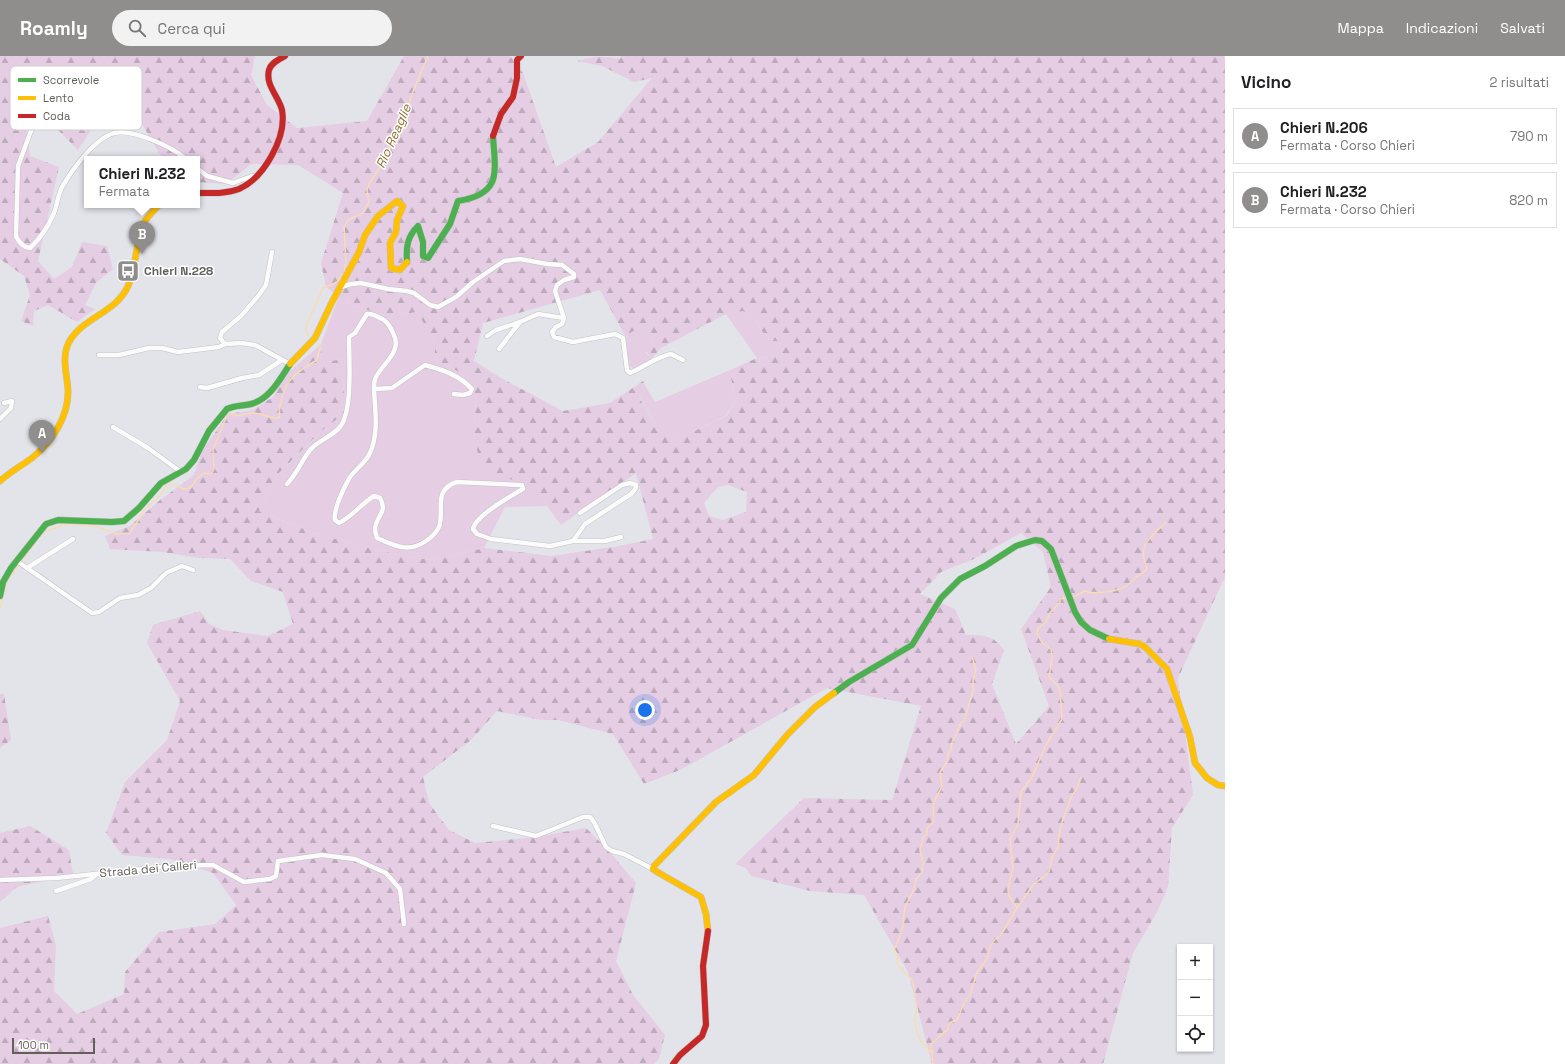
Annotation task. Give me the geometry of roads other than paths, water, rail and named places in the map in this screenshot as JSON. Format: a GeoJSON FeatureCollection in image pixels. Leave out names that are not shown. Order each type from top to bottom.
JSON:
{"type":"FeatureCollection","features":[{"type":"Feature","properties":{"kind":"street"},"geometry":{"type":"LineString","coordinates":[[200,193],[219,193],[238,189],[256,178],[265,167],[280,137],[282,120],[282,110],[271,86],[269,74],[273,64],[284,56]]}},
{"type":"Feature","properties":{"kind":"street"},"geometry":{"type":"LineString","coordinates":[[0,596],[3,582],[17,561],[46,524],[58,520],[112,522],[124,520],[139,508],[160,483],[174,474],[181,472],[194,460],[209,431],[227,409],[252,404],[271,392],[290,364],[315,338],[332,302],[359,252],[365,235],[378,216],[397,201],[403,206],[397,220],[396,232],[390,243],[391,268],[400,270],[407,263],[406,244],[411,232],[418,226],[423,242],[423,256],[428,258],[449,230],[456,212],[458,201],[471,199],[480,195],[491,186],[496,169],[493,136],[501,114],[513,97],[517,78],[517,60],[521,56]]}},
{"type":"Feature","properties":{"kind":"street"},"geometry":{"type":"LineString","coordinates":[[31,130],[18,166],[16,236],[18,241],[25,247],[30,248],[41,237],[54,213],[62,188],[88,150],[112,133],[127,133],[151,138],[182,156]]}},
{"type":"Feature","properties":{"kind":"street"},"geometry":{"type":"LineString","coordinates":[[200,170],[207,176],[233,183],[252,176],[256,178]]}},
{"type":"Feature","properties":{"kind":"street"},"geometry":{"type":"LineString","coordinates":[[0,481],[9,472],[33,457],[47,445],[60,425],[68,399],[64,356],[66,349],[78,330],[112,307],[125,294],[145,223],[157,208]]}},
{"type":"Feature","properties":{"kind":"street"},"geometry":{"type":"LineString","coordinates":[[225,344],[220,338],[222,332],[241,316],[259,296],[266,285],[272,252]]}},
{"type":"Feature","properties":{"kind":"street"},"geometry":{"type":"LineString","coordinates":[[341,287],[361,283],[407,291],[414,293],[430,305],[438,307],[456,297],[473,282],[504,261],[520,259],[562,265],[574,274],[574,277],[564,280],[558,285],[555,291],[564,318],[562,324],[556,327],[552,332],[554,337],[573,342],[615,334],[623,338],[627,370],[630,373],[644,367],[662,356],[670,354],[683,360]]}},
{"type":"Feature","properties":{"kind":"street"},"geometry":{"type":"LineString","coordinates":[[288,484],[295,476],[311,449],[339,429],[344,422],[349,398],[349,337],[355,333],[367,314],[371,313],[390,326],[397,345],[394,353],[375,378],[375,437],[369,455],[350,478],[342,493],[334,515],[335,520],[340,523],[349,518],[374,496],[380,498],[383,511],[375,529],[377,538],[393,545],[408,548],[419,546],[433,536],[439,526],[441,498],[450,484],[457,482],[522,485],[523,489],[496,505],[474,524],[473,529],[477,534],[491,539],[550,546],[573,542],[605,541],[621,536]]}},
{"type":"Feature","properties":{"kind":"street"},"geometry":{"type":"LineString","coordinates":[[487,336],[496,330],[538,314],[564,318]]}},
{"type":"Feature","properties":{"kind":"street"},"geometry":{"type":"LineString","coordinates":[[499,349],[520,322]]}},
{"type":"Feature","properties":{"kind":"street"},"geometry":{"type":"LineString","coordinates":[[99,355],[119,355],[149,348],[162,348],[178,352],[219,347],[225,344],[241,343],[255,345],[290,364]]}},
{"type":"Feature","properties":{"kind":"street"},"geometry":{"type":"LineString","coordinates":[[200,387],[207,388],[242,378],[259,375],[282,360]]}},
{"type":"Feature","properties":{"kind":"street"},"geometry":{"type":"LineString","coordinates":[[374,389],[392,388],[425,365],[447,370],[465,382],[472,389],[470,393],[463,395],[454,394]]}},
{"type":"Feature","properties":{"kind":"street"},"geometry":{"type":"LineString","coordinates":[[0,419],[11,408],[12,401],[4,403]]}},
{"type":"Feature","properties":{"kind":"street"},"geometry":{"type":"LineString","coordinates":[[114,427],[148,448],[181,472]]}},
{"type":"Feature","properties":{"kind":"street"},"geometry":{"type":"LineString","coordinates":[[573,542],[585,524],[631,494],[636,488],[636,485],[630,483],[622,485],[580,514]]}},
{"type":"Feature","properties":{"kind":"street"},"geometry":{"type":"LineString","coordinates":[[25,567],[73,539]]}},
{"type":"Feature","properties":{"kind":"street"},"geometry":{"type":"LineString","coordinates":[[653,869],[656,863],[716,802],[754,775],[788,734],[815,707],[850,682],[912,645],[941,598],[960,579],[985,566],[1016,546],[1035,540],[1047,544],[1051,549],[1075,612],[1081,622],[1090,630],[1110,639],[1140,644],[1167,669],[1190,737],[1195,763],[1207,778],[1218,785],[1225,786]]}},
{"type":"Feature","properties":{"kind":"street"},"geometry":{"type":"LineString","coordinates":[[17,561],[92,613],[99,612],[120,598],[138,595],[151,588],[166,573],[182,566],[193,570]]}},
{"type":"Feature","properties":{"kind":"street"},"geometry":{"type":"LineString","coordinates":[[493,826],[536,836],[583,817],[590,817],[606,847],[612,851],[624,854],[653,869],[701,897],[706,914],[708,932],[703,966],[706,1025],[702,1036],[680,1055],[673,1064]]}},
{"type":"Feature","properties":{"kind":"street","name":"Strada dei Calleri"},"geometry":{"type":"LineString","coordinates":[[0,880],[56,878],[172,866],[213,865],[244,882],[270,879],[276,876],[278,861],[322,856],[355,859],[386,873],[400,888],[404,924]]}},
{"type":"Feature","properties":{"kind":"street"},"geometry":{"type":"LineString","coordinates":[[56,891],[91,879],[98,874]]}},
{"type":"Feature","properties":{"kind":"waterway","name":"Rio Reaglie"},"geometry":{"type":"LineString","coordinates":[[308,335],[306,332],[307,324],[323,288],[337,282],[344,273],[346,263],[344,227],[348,220],[363,213],[369,202],[367,190],[369,184],[385,160],[399,126],[408,109],[412,94],[428,56]]}},
{"type":"Feature","properties":{"kind":"waterway","name":"Rio Reaglie"},"geometry":{"type":"LineString","coordinates":[[0,609],[7,581],[40,536],[49,530],[67,524],[95,526],[116,534],[130,533],[145,509],[159,497],[167,485],[174,484],[183,489],[190,488],[204,473],[211,474],[214,469],[213,450],[227,415],[230,413],[239,416],[248,413],[255,413],[272,418],[279,418],[281,403],[288,383],[297,373],[317,360],[320,348],[319,344]]}},
{"type":"Feature","properties":{"kind":"waterway"},"geometry":{"type":"LineString","coordinates":[[1073,597],[1085,591],[1095,593],[1120,589],[1125,587],[1143,573],[1147,568],[1143,552],[1144,546],[1166,522]]}},
{"type":"Feature","properties":{"kind":"waterway"},"geometry":{"type":"LineString","coordinates":[[933,1064],[931,1044],[948,1030],[949,1023],[957,1020],[965,1001],[970,995],[977,972],[987,959],[990,947],[994,940],[1001,935],[1017,908],[1009,896],[1008,890],[1013,866],[1010,839],[1018,824],[1021,792],[1032,777],[1046,745],[1062,719],[1060,690],[1049,677],[1052,658],[1051,649],[1042,643],[1037,633],[1039,627],[1046,622],[1050,613],[1060,602],[1060,599],[1066,597]]}},
{"type":"Feature","properties":{"kind":"waterway"},"geometry":{"type":"LineString","coordinates":[[932,1053],[921,1041],[916,1029],[915,1019],[917,1011],[913,981],[897,964],[898,956],[894,950],[902,931],[905,907],[914,889],[916,879],[922,872],[923,863],[920,850],[923,838],[927,833],[927,828],[934,821],[933,807],[935,799],[942,787],[940,772],[947,762],[951,745],[961,723],[964,721],[973,691],[973,680],[976,669],[972,657]]}},
{"type":"Feature","properties":{"kind":"waterway"},"geometry":{"type":"LineString","coordinates":[[1017,908],[1034,884],[1049,871],[1053,855],[1058,848],[1062,822],[1072,795],[1076,790],[1081,777]]}},
{"type":"Feature","properties":{"kind":"place","name":"Chieri N.232"},"geometry":{"type":"Point","coordinates":[142,254]}},
{"type":"Feature","properties":{"kind":"place","name":"Chieri N.228"},"geometry":{"type":"Point","coordinates":[128,271]}},
{"type":"Feature","properties":{"kind":"place","name":"Chieri N.206"},"geometry":{"type":"Point","coordinates":[42,453]}}]}
